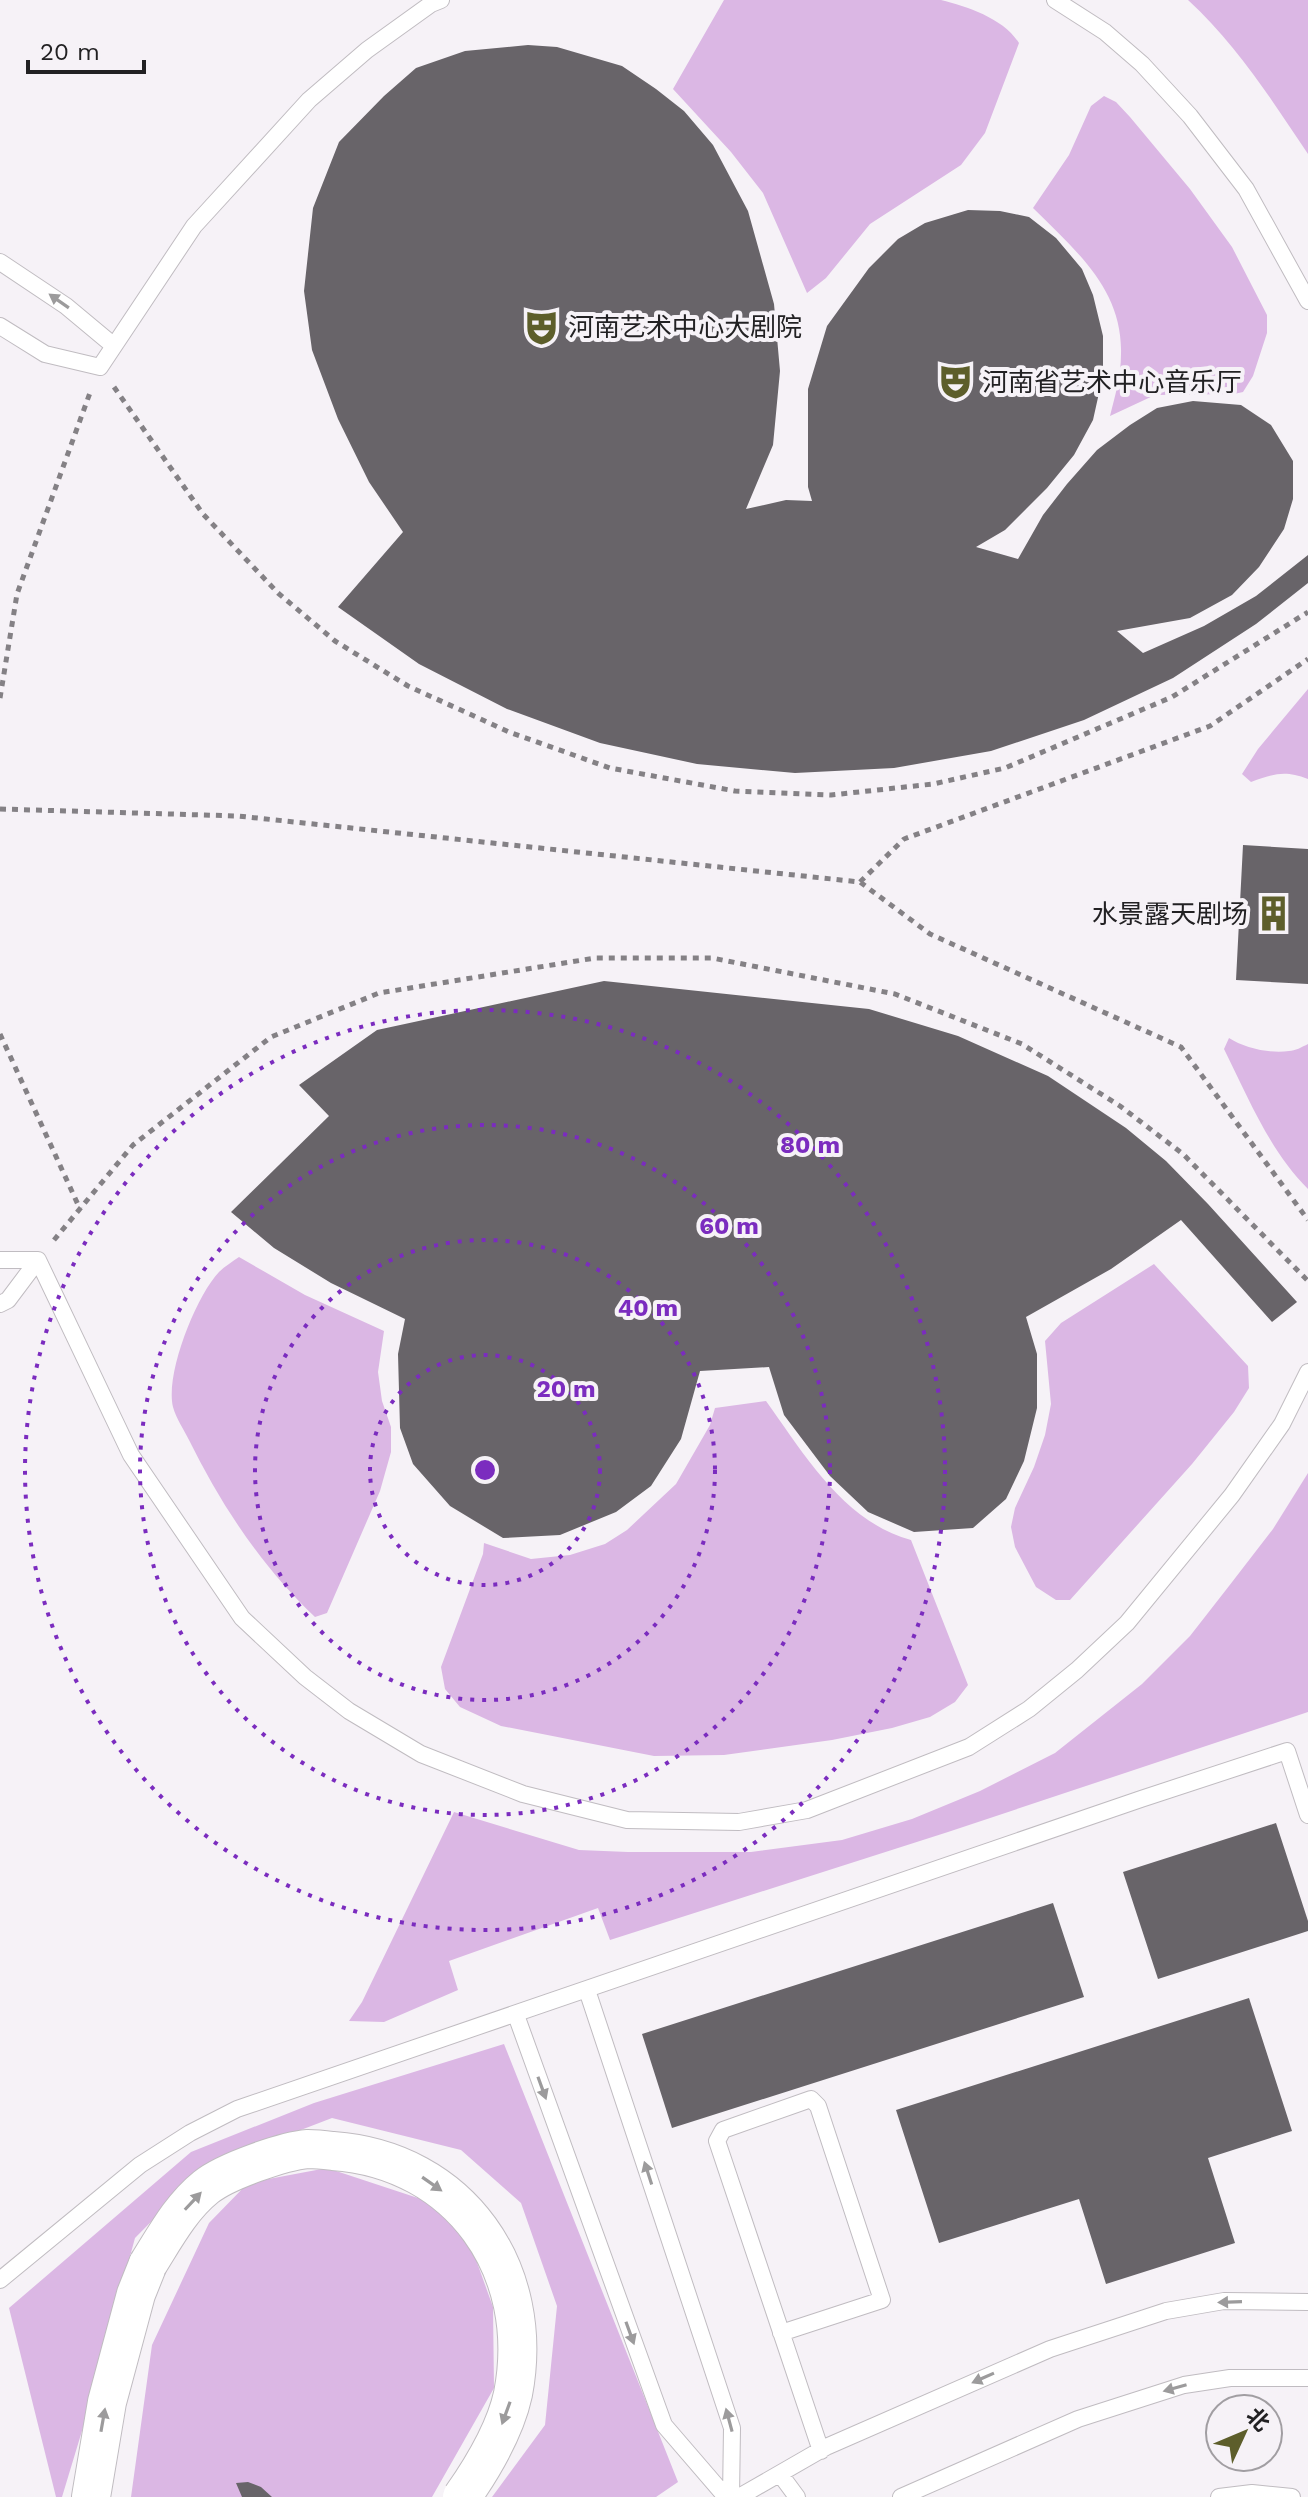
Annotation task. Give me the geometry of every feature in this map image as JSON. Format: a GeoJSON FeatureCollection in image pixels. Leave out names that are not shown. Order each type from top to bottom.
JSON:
{"type":"FeatureCollection","features":[{"type":"Feature","properties":{"kind":"street"},"geometry":{"type":"LineString","coordinates":[[91,2497],[107,2402],[136,2294],[148,2264],[176,2219],[207,2186],[247,2165],[307,2149],[344,2152],[393,2162],[428,2179],[460,2204],[480,2228],[503,2267],[513,2303],[517,2336],[517,2367],[512,2397],[481,2469],[462,2497]]}},
{"type":"Feature","properties":{"kind":"lane"},"geometry":{"type":"LineString","coordinates":[[0,326],[45,354],[100,367],[194,226],[309,100],[367,50],[441,0]]}},
{"type":"Feature","properties":{"kind":"lane"},"geometry":{"type":"LineString","coordinates":[[1055,0],[1105,32],[1142,64],[1190,116],[1246,189],[1308,301]]}},
{"type":"Feature","properties":{"kind":"lane"},"geometry":{"type":"LineString","coordinates":[[0,262],[66,306],[114,346]]}},
{"type":"Feature","properties":{"kind":"lane"},"geometry":{"type":"LineString","coordinates":[[0,1260],[38,1260]]}},
{"type":"Feature","properties":{"kind":"lane"},"geometry":{"type":"LineString","coordinates":[[0,1304],[8,1300],[38,1260]]}},
{"type":"Feature","properties":{"kind":"lane"},"geometry":{"type":"LineString","coordinates":[[38,1260],[131,1455],[242,1618],[305,1677],[349,1711],[421,1754],[523,1794],[627,1820],[739,1822],[807,1810],[969,1747],[1029,1709],[1127,1623],[1232,1495],[1282,1424],[1308,1372]]}},
{"type":"Feature","properties":{"kind":"lane"},"geometry":{"type":"LineString","coordinates":[[0,2280],[140,2165],[190,2133],[237,2109],[1287,1751],[1308,1815]]}},
{"type":"Feature","properties":{"kind":"lane"},"geometry":{"type":"LineString","coordinates":[[587,1990],[732,2428],[729,2497]]}},
{"type":"Feature","properties":{"kind":"lane"},"geometry":{"type":"LineString","coordinates":[[516,2015],[664,2425],[729,2497]]}},
{"type":"Feature","properties":{"kind":"lane"},"geometry":{"type":"LineString","coordinates":[[781,2333],[882,2300],[818,2106],[811,2099],[723,2130],[717,2141],[781,2333],[821,2451]]}},
{"type":"Feature","properties":{"kind":"lane"},"geometry":{"type":"LineString","coordinates":[[739,2497],[821,2451],[1050,2349],[1166,2311],[1224,2301],[1308,2302]]}},
{"type":"Feature","properties":{"kind":"lane"},"geometry":{"type":"LineString","coordinates":[[901,2497],[1078,2419],[1184,2385],[1230,2378],[1308,2378]]}},
{"type":"Feature","properties":{"kind":"lane"},"geometry":{"type":"LineString","coordinates":[[780,2474],[797,2497]]}},
{"type":"Feature","properties":{"kind":"lane"},"geometry":{"type":"LineString","coordinates":[[1219,2497],[1252,2493],[1292,2497]]}},
{"type":"Feature","properties":{"kind":"path"},"geometry":{"type":"LineString","coordinates":[[100,367],[203,514],[278,593],[335,641],[408,686],[509,732],[610,768],[735,791],[831,795],[933,784],[1005,768],[1172,697],[1308,612]]}},
{"type":"Feature","properties":{"kind":"path"},"geometry":{"type":"LineString","coordinates":[[0,698],[17,594],[100,367]]}},
{"type":"Feature","properties":{"kind":"path"},"geometry":{"type":"LineString","coordinates":[[860,882],[904,839],[1210,726],[1308,659]]}},
{"type":"Feature","properties":{"kind":"path"},"geometry":{"type":"LineString","coordinates":[[0,809],[238,816],[860,882],[930,934],[1181,1047],[1308,1220]]}},
{"type":"Feature","properties":{"kind":"path"},"geometry":{"type":"LineString","coordinates":[[38,1260],[133,1145],[271,1037],[379,993],[595,958],[712,958],[895,994],[1022,1044],[1120,1106],[1183,1154],[1308,1281]]}},
{"type":"Feature","properties":{"kind":"path"},"geometry":{"type":"LineString","coordinates":[[0,1034],[80,1209]]}},
{"type":"Feature","properties":{"kind":"shaded area"},"geometry":{"type":"Polygon","coordinates":[[[724,0],[941,0],[994,20],[1019,43],[985,133],[961,165],[870,224],[826,278],[807,293],[763,193],[731,152],[673,89],[724,0]]]}},
{"type":"Feature","properties":{"kind":"shaded area"},"geometry":{"type":"Polygon","coordinates":[[[1188,0],[1308,0],[1308,154],[1238,54],[1188,0]]]}},
{"type":"Feature","properties":{"kind":"shaded area"},"geometry":{"type":"Polygon","coordinates":[[[1104,96],[1116,102],[1130,117],[1190,189],[1232,247],[1267,315],[1267,333],[1253,376],[1243,392],[1155,395],[1110,416],[1121,362],[1120,331],[1114,310],[1094,272],[1033,208],[1069,155],[1091,106],[1104,96]]]}},
{"type":"Feature","properties":{"kind":"shaded area"},"geometry":{"type":"Polygon","coordinates":[[[1308,689],[1308,779],[1279,774],[1251,782],[1242,774],[1258,749],[1308,689]]]}},
{"type":"Feature","properties":{"kind":"shaded area"},"geometry":{"type":"Polygon","coordinates":[[[1229,1038],[1274,1052],[1294,1050],[1308,1044],[1308,1189],[1294,1174],[1260,1122],[1224,1049],[1229,1038]]]}},
{"type":"Feature","properties":{"kind":"shaded area"},"geometry":{"type":"Polygon","coordinates":[[[239,1257],[305,1295],[384,1331],[378,1372],[382,1401],[391,1427],[391,1452],[380,1491],[327,1613],[315,1617],[277,1577],[244,1534],[215,1488],[173,1407],[178,1356],[192,1317],[210,1283],[239,1257]]]}},
{"type":"Feature","properties":{"kind":"shaded area"},"geometry":{"type":"Polygon","coordinates":[[[1154,1264],[1248,1366],[1249,1388],[1192,1464],[1070,1600],[1056,1600],[1036,1587],[1015,1547],[1011,1527],[1015,1508],[1045,1435],[1051,1404],[1045,1341],[1061,1323],[1154,1264]]]}},
{"type":"Feature","properties":{"kind":"shaded area"},"geometry":{"type":"Polygon","coordinates":[[[766,1401],[811,1464],[846,1502],[887,1531],[911,1540],[968,1685],[955,1702],[930,1717],[832,1740],[724,1755],[654,1756],[501,1726],[460,1707],[445,1689],[441,1667],[483,1554],[484,1543],[531,1559],[570,1555],[605,1544],[627,1530],[676,1484],[710,1425],[715,1408],[766,1401]]]}},
{"type":"Feature","properties":{"kind":"shaded area"},"geometry":{"type":"Polygon","coordinates":[[[1308,1473],[1308,1712],[610,1940],[598,1908],[449,1961],[458,1990],[384,2022],[349,2021],[362,2002],[454,1812],[579,1850],[628,1852],[751,1852],[842,1840],[912,1819],[980,1791],[1055,1753],[1142,1684],[1190,1636],[1273,1529],[1308,1473]]]}},
{"type":"Feature","properties":{"kind":"shaded area"},"geometry":{"type":"Polygon","coordinates":[[[504,2044],[678,2482],[656,2497],[492,2497],[545,2425],[557,2306],[521,2203],[461,2150],[332,2118],[205,2167],[135,2238],[62,2497],[56,2497],[9,2308],[191,2152],[314,2103],[504,2044]]]}},
{"type":"Feature","properties":{"kind":"shaded area"},"geometry":{"type":"Polygon","coordinates":[[[327,2168],[427,2201],[470,2243],[493,2307],[494,2388],[432,2497],[131,2497],[152,2345],[209,2223],[248,2183],[327,2168]]]}},
{"type":"Feature","properties":{"kind":"building"},"geometry":{"type":"Polygon","coordinates":[[[528,45],[557,47],[622,66],[656,89],[684,111],[713,145],[748,211],[774,304],[780,371],[773,445],[746,509],[786,500],[812,501],[808,487],[808,389],[827,326],[869,268],[898,239],[925,223],[968,210],[1000,211],[1029,217],[1056,238],[1082,269],[1093,295],[1103,336],[1103,375],[1093,420],[1074,455],[1047,488],[1005,530],[976,547],[1018,559],[1043,515],[1097,450],[1157,408],[1193,401],[1241,405],[1271,425],[1293,461],[1293,499],[1284,529],[1259,567],[1232,595],[1190,618],[1117,631],[1143,653],[1204,626],[1256,596],[1308,555],[1308,583],[1256,624],[1173,678],[1084,720],[991,751],[894,768],[795,773],[697,764],[600,743],[507,709],[419,664],[338,607],[403,532],[369,482],[338,419],[312,350],[304,291],[313,208],[339,142],[416,68],[465,51],[528,45]]]}},
{"type":"Feature","properties":{"kind":"building","name":"水景露天剧场"},"geometry":{"type":"Polygon","coordinates":[[[1243,845],[1308,849],[1308,984],[1236,980],[1243,845]]]}},
{"type":"Feature","properties":{"kind":"building"},"geometry":{"type":"Polygon","coordinates":[[[604,981],[869,1009],[958,1036],[1048,1076],[1126,1128],[1166,1161],[1297,1302],[1272,1322],[1181,1220],[1111,1269],[1026,1317],[1037,1354],[1037,1408],[1024,1461],[1006,1499],[973,1528],[914,1532],[868,1512],[830,1476],[784,1415],[769,1367],[700,1371],[681,1439],[651,1486],[616,1512],[560,1535],[503,1538],[450,1506],[413,1464],[400,1428],[398,1354],[405,1319],[331,1283],[274,1248],[231,1212],[329,1116],[299,1085],[377,1030],[604,981]]]}},
{"type":"Feature","properties":{"kind":"building"},"geometry":{"type":"Polygon","coordinates":[[[1276,1823],[1308,1921],[1308,1931],[1158,1979],[1123,1872],[1276,1823]]]}},
{"type":"Feature","properties":{"kind":"building"},"geometry":{"type":"Polygon","coordinates":[[[1053,1903],[1084,1997],[672,2128],[642,2034],[1053,1903]]]}},
{"type":"Feature","properties":{"kind":"building"},"geometry":{"type":"Polygon","coordinates":[[[1249,1998],[1292,2131],[1208,2158],[1235,2243],[1106,2284],[1079,2199],[939,2243],[896,2110],[1249,1998]]]}},
{"type":"Feature","properties":{"kind":"building"},"geometry":{"type":"Polygon","coordinates":[[[248,2482],[261,2487],[272,2497],[242,2497],[236,2483],[248,2482]]]}},
{"type":"Feature","properties":{"kind":"place","name":"河南艺术中心大剧院"},"geometry":{"type":"Point","coordinates":[542,327]}},
{"type":"Feature","properties":{"kind":"place","name":"河南省艺术中心音乐厅"},"geometry":{"type":"Point","coordinates":[956,382]}},
{"type":"Feature","properties":{"kind":"place","name":"水景露天剧场"},"geometry":{"type":"Point","coordinates":[1274,914]}}]}
